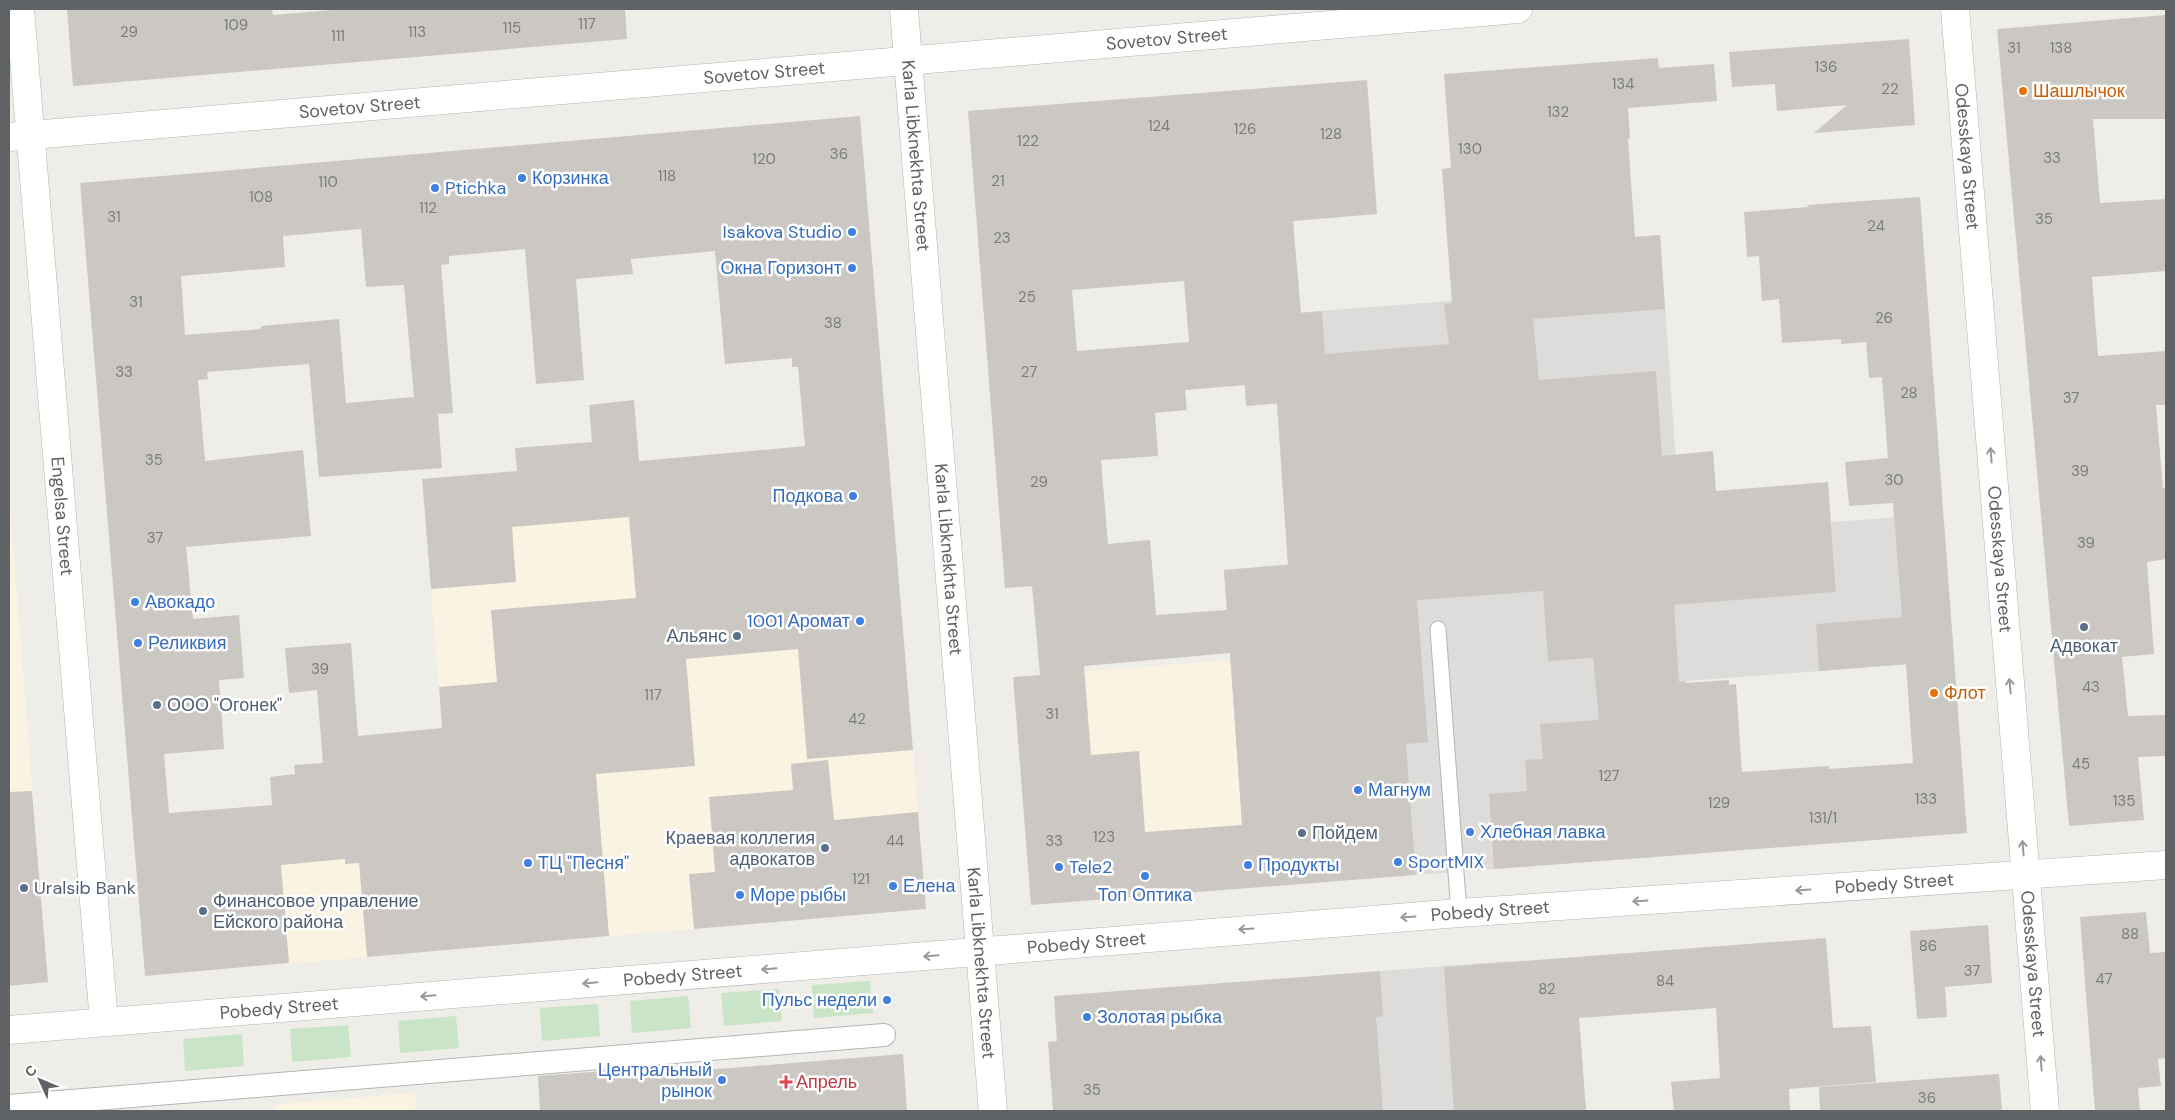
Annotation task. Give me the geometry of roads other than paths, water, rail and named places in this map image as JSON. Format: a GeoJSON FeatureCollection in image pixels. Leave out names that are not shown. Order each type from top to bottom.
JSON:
{"type":"FeatureCollection","features":[{"type":"Feature","properties":{"kind":"street","name":"Engelsa Street"},"geometry":{"type":"LineString","coordinates":[[20,9],[19,136],[104,1022]]}},
{"type":"Feature","properties":{"kind":"street","name":"Karla Libknekhta Street"},"geometry":{"type":"LineString","coordinates":[[904,9],[993,1111]]}},
{"type":"Feature","properties":{"kind":"street","name":"Sovetov Street"},"geometry":{"type":"LineString","coordinates":[[19,136],[1518,9]]}},
{"type":"Feature","properties":{"kind":"street","name":"Odesskaya Street"},"geometry":{"type":"LineString","coordinates":[[1955,9],[2045,1111]]}},
{"type":"Feature","properties":{"kind":"street","name":"Pobedy Street"},"geometry":{"type":"LineString","coordinates":[[9,1030],[1459,913],[2166,865]]}},
{"type":"Feature","properties":{"kind":"street"},"geometry":{"type":"LineString","coordinates":[[9,1106],[884,1035]]}},
{"type":"Feature","properties":{"kind":"lane"},"geometry":{"type":"LineString","coordinates":[[1438,629],[1459,913]]}},
{"type":"Feature","properties":{"kind":"place","name":"Шашлычок"},"geometry":{"type":"Point","coordinates":[2023,91]}},
{"type":"Feature","properties":{"kind":"place","name":"Корзинка"},"geometry":{"type":"Point","coordinates":[522,178]}},
{"type":"Feature","properties":{"kind":"place","name":"Ptichka"},"geometry":{"type":"Point","coordinates":[435,188]}},
{"type":"Feature","properties":{"kind":"place","name":"Isakova Studio"},"geometry":{"type":"Point","coordinates":[852,232]}},
{"type":"Feature","properties":{"kind":"place","name":"Окна Горизонт"},"geometry":{"type":"Point","coordinates":[852,268]}},
{"type":"Feature","properties":{"kind":"place","name":"Подкова"},"geometry":{"type":"Point","coordinates":[853,496]}},
{"type":"Feature","properties":{"kind":"place","name":"Авокадо"},"geometry":{"type":"Point","coordinates":[135,602]}},
{"type":"Feature","properties":{"kind":"place","name":"1001 Аромат"},"geometry":{"type":"Point","coordinates":[860,621]}},
{"type":"Feature","properties":{"kind":"place","name":"Адвокат"},"geometry":{"type":"Point","coordinates":[2084,627]}},
{"type":"Feature","properties":{"kind":"place","name":"Альянс"},"geometry":{"type":"Point","coordinates":[737,636]}},
{"type":"Feature","properties":{"kind":"place","name":"Реликвия"},"geometry":{"type":"Point","coordinates":[138,643]}},
{"type":"Feature","properties":{"kind":"place","name":"Флот"},"geometry":{"type":"Point","coordinates":[1934,693]}},
{"type":"Feature","properties":{"kind":"place","name":"ООО \"Огонек\""},"geometry":{"type":"Point","coordinates":[157,705]}},
{"type":"Feature","properties":{"kind":"place","name":"Магнум"},"geometry":{"type":"Point","coordinates":[1358,790]}},
{"type":"Feature","properties":{"kind":"place","name":"Хлебная лавка"},"geometry":{"type":"Point","coordinates":[1470,832]}},
{"type":"Feature","properties":{"kind":"place","name":"Пойдем"},"geometry":{"type":"Point","coordinates":[1302,833]}},
{"type":"Feature","properties":{"kind":"place","name":"Краевая коллегия адвокатов"},"geometry":{"type":"Point","coordinates":[825,848]}},
{"type":"Feature","properties":{"kind":"place","name":"SportMIX"},"geometry":{"type":"Point","coordinates":[1398,862]}},
{"type":"Feature","properties":{"kind":"place","name":"ТЦ \"Песня\""},"geometry":{"type":"Point","coordinates":[528,863]}},
{"type":"Feature","properties":{"kind":"place","name":"Продукты"},"geometry":{"type":"Point","coordinates":[1248,865]}},
{"type":"Feature","properties":{"kind":"place","name":"Tele2"},"geometry":{"type":"Point","coordinates":[1059,867]}},
{"type":"Feature","properties":{"kind":"place","name":"Топ Оптика"},"geometry":{"type":"Point","coordinates":[1145,876]}},
{"type":"Feature","properties":{"kind":"place","name":"Елена"},"geometry":{"type":"Point","coordinates":[893,886]}},
{"type":"Feature","properties":{"kind":"place","name":"Uralsib Bank"},"geometry":{"type":"Point","coordinates":[24,888]}},
{"type":"Feature","properties":{"kind":"place","name":"Море рыбы"},"geometry":{"type":"Point","coordinates":[740,895]}},
{"type":"Feature","properties":{"kind":"place","name":"Финансовое управление Ейского района"},"geometry":{"type":"Point","coordinates":[203,911]}},
{"type":"Feature","properties":{"kind":"place","name":"Пульс недели"},"geometry":{"type":"Point","coordinates":[887,1000]}},
{"type":"Feature","properties":{"kind":"place","name":"Золотая рыбка"},"geometry":{"type":"Point","coordinates":[1087,1017]}},
{"type":"Feature","properties":{"kind":"place","name":"Центральный рынок"},"geometry":{"type":"Point","coordinates":[722,1080]}},
{"type":"Feature","properties":{"kind":"place","name":"Апрель"},"geometry":{"type":"Point","coordinates":[786,1082]}}]}
